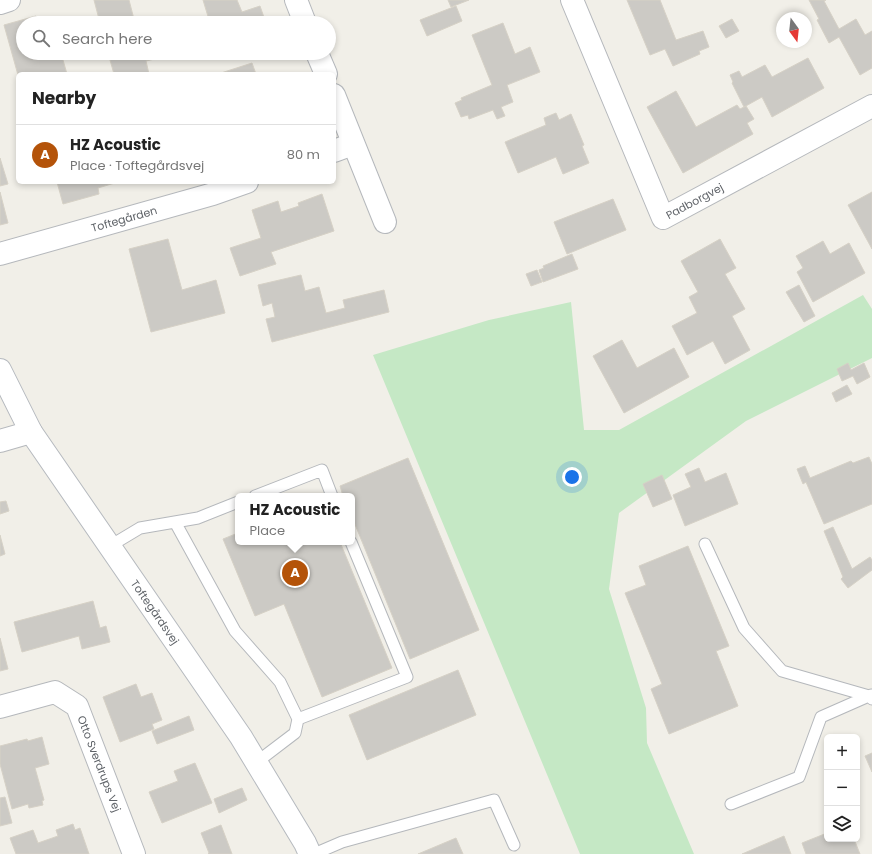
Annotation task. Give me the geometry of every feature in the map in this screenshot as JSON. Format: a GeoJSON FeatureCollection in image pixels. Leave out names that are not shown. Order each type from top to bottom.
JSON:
{"type":"FeatureCollection","features":[{"type":"Feature","properties":{"kind":"street"},"geometry":{"type":"LineString","coordinates":[[0,2],[9,0]]}},
{"type":"Feature","properties":{"kind":"street"},"geometry":{"type":"LineString","coordinates":[[296,0],[302,16]]}},
{"type":"Feature","properties":{"kind":"street","name":"Padborgvej"},"geometry":{"type":"LineString","coordinates":[[572,0],[663,218],[872,106]]}},
{"type":"Feature","properties":{"kind":"street"},"geometry":{"type":"LineString","coordinates":[[320,60],[325,72]]}},
{"type":"Feature","properties":{"kind":"street"},"geometry":{"type":"LineString","coordinates":[[336,105],[344,147],[385,222]]}},
{"type":"Feature","properties":{"kind":"street","name":"Toftegården"},"geometry":{"type":"LineString","coordinates":[[0,254],[213,194],[241,184]]}},
{"type":"Feature","properties":{"kind":"street","name":"Toftegårdsvej"},"geometry":{"type":"LineString","coordinates":[[0,370],[31,432],[241,737],[305,843],[310,854]]}},
{"type":"Feature","properties":{"kind":"street"},"geometry":{"type":"LineString","coordinates":[[0,441],[31,432]]}},
{"type":"Feature","properties":{"kind":"street","name":"Otto Sverdrups Vej"},"geometry":{"type":"LineString","coordinates":[[0,707],[55,692],[77,706],[134,854]]}},
{"type":"Feature","properties":{"kind":"lane"},"geometry":{"type":"LineString","coordinates":[[263,493],[322,470],[331,493]]}},
{"type":"Feature","properties":{"kind":"lane"},"geometry":{"type":"LineString","coordinates":[[110,546],[140,528],[198,518],[235,503]]}},
{"type":"Feature","properties":{"kind":"lane"},"geometry":{"type":"LineString","coordinates":[[175,522],[235,631],[280,682],[298,719],[295,733],[257,762]]}},
{"type":"Feature","properties":{"kind":"lane"},"geometry":{"type":"LineString","coordinates":[[705,544],[744,628],[782,670],[871,697]]}},
{"type":"Feature","properties":{"kind":"lane"},"geometry":{"type":"LineString","coordinates":[[298,719],[406,677],[352,545]]}},
{"type":"Feature","properties":{"kind":"lane"},"geometry":{"type":"LineString","coordinates":[[731,804],[799,777],[821,717],[871,697]]}},
{"type":"Feature","properties":{"kind":"lane"},"geometry":{"type":"LineString","coordinates":[[314,854],[342,842],[494,800],[514,845]]}},
{"type":"Feature","properties":{"kind":"green space"},"geometry":{"type":"Polygon","coordinates":[[[863,295],[872,309],[872,358],[746,421],[619,513],[609,589],[646,708],[647,743],[694,854],[580,854],[373,355],[489,320],[571,302],[584,430],[619,430],[863,295]]]}},
{"type":"Feature","properties":{"kind":"building"},"geometry":{"type":"Polygon","coordinates":[[[94,0],[129,0],[133,16],[98,16],[94,0]]]}},
{"type":"Feature","properties":{"kind":"building"},"geometry":{"type":"Polygon","coordinates":[[[203,0],[237,0],[242,12],[260,6],[264,16],[208,16],[203,0]]]}},
{"type":"Feature","properties":{"kind":"building"},"geometry":{"type":"Polygon","coordinates":[[[448,0],[469,0],[451,7],[448,0]]]}},
{"type":"Feature","properties":{"kind":"building"},"geometry":{"type":"Polygon","coordinates":[[[627,0],[660,0],[676,40],[703,31],[709,47],[699,51],[700,54],[673,66],[665,49],[650,55],[627,0]]]}},
{"type":"Feature","properties":{"kind":"building"},"geometry":{"type":"Polygon","coordinates":[[[809,0],[826,0],[824,1],[839,29],[856,19],[865,35],[872,31],[872,68],[860,75],[839,37],[829,43],[809,0]]]}},
{"type":"Feature","properties":{"kind":"building"},"geometry":{"type":"Polygon","coordinates":[[[456,6],[462,21],[427,36],[420,20],[456,6]]]}},
{"type":"Feature","properties":{"kind":"building"},"geometry":{"type":"Polygon","coordinates":[[[732,19],[739,31],[726,38],[719,26],[732,19]]]}},
{"type":"Feature","properties":{"kind":"building"},"geometry":{"type":"Polygon","coordinates":[[[16,22],[16,60],[63,60],[66,72],[17,72],[4,25],[16,22]]]}},
{"type":"Feature","properties":{"kind":"building"},"geometry":{"type":"Polygon","coordinates":[[[503,23],[515,54],[530,47],[540,72],[507,85],[513,102],[501,107],[505,116],[497,119],[493,110],[469,119],[468,115],[461,117],[455,103],[462,100],[461,98],[492,85],[472,35],[503,23]]]}},
{"type":"Feature","properties":{"kind":"building"},"geometry":{"type":"Polygon","coordinates":[[[808,58],[824,88],[772,117],[762,97],[744,107],[732,83],[733,82],[730,75],[739,71],[742,77],[765,65],[772,77],[808,58]]]}},
{"type":"Feature","properties":{"kind":"building"},"geometry":{"type":"Polygon","coordinates":[[[110,60],[150,60],[146,61],[149,72],[113,72],[110,60]]]}},
{"type":"Feature","properties":{"kind":"building"},"geometry":{"type":"Polygon","coordinates":[[[252,63],[255,72],[224,72],[252,63]]]}},
{"type":"Feature","properties":{"kind":"building"},"geometry":{"type":"Polygon","coordinates":[[[676,91],[696,127],[737,105],[740,109],[746,106],[754,119],[747,123],[753,134],[683,173],[647,107],[676,91]]]}},
{"type":"Feature","properties":{"kind":"building"},"geometry":{"type":"Polygon","coordinates":[[[556,113],[559,120],[571,114],[584,145],[582,146],[589,163],[563,174],[556,157],[518,173],[505,142],[546,125],[544,118],[556,113]]]}},
{"type":"Feature","properties":{"kind":"building"},"geometry":{"type":"Polygon","coordinates":[[[0,158],[8,184],[0,186],[0,158]]]}},
{"type":"Feature","properties":{"kind":"building"},"geometry":{"type":"Polygon","coordinates":[[[58,184],[111,184],[98,188],[99,194],[63,204],[58,184]]]}},
{"type":"Feature","properties":{"kind":"building"},"geometry":{"type":"Polygon","coordinates":[[[0,192],[8,223],[0,225],[0,192]]]}},
{"type":"Feature","properties":{"kind":"building"},"geometry":{"type":"Polygon","coordinates":[[[872,192],[872,249],[848,205],[872,192]]]}},
{"type":"Feature","properties":{"kind":"building"},"geometry":{"type":"Polygon","coordinates":[[[322,194],[334,231],[271,252],[276,264],[240,276],[230,248],[261,238],[252,210],[278,201],[281,212],[299,206],[298,203],[322,194]]]}},
{"type":"Feature","properties":{"kind":"building"},"geometry":{"type":"Polygon","coordinates":[[[613,199],[626,230],[567,254],[554,222],[613,199]]]}},
{"type":"Feature","properties":{"kind":"building"},"geometry":{"type":"Polygon","coordinates":[[[168,239],[182,290],[216,280],[225,313],[151,332],[129,249],[168,239]]]}},
{"type":"Feature","properties":{"kind":"building"},"geometry":{"type":"Polygon","coordinates":[[[720,239],[736,268],[725,274],[745,309],[732,316],[750,350],[725,364],[713,341],[687,355],[672,326],[697,313],[689,297],[698,292],[681,261],[720,239]]]}},
{"type":"Feature","properties":{"kind":"building"},"geometry":{"type":"Polygon","coordinates":[[[823,241],[830,254],[849,243],[865,273],[813,302],[797,272],[803,268],[796,256],[823,241]]]}},
{"type":"Feature","properties":{"kind":"building"},"geometry":{"type":"Polygon","coordinates":[[[572,254],[578,269],[543,282],[539,270],[544,268],[543,266],[572,254]]]}},
{"type":"Feature","properties":{"kind":"building"},"geometry":{"type":"Polygon","coordinates":[[[537,270],[542,282],[531,286],[526,274],[537,270]]]}},
{"type":"Feature","properties":{"kind":"building"},"geometry":{"type":"Polygon","coordinates":[[[301,275],[305,291],[319,287],[326,313],[345,308],[343,300],[384,290],[389,312],[272,342],[266,319],[275,317],[272,303],[263,306],[258,285],[301,275]]]}},
{"type":"Feature","properties":{"kind":"building"},"geometry":{"type":"Polygon","coordinates":[[[799,285],[815,316],[804,322],[786,292],[799,285]]]}},
{"type":"Feature","properties":{"kind":"building"},"geometry":{"type":"Polygon","coordinates":[[[622,340],[637,368],[674,348],[689,377],[624,413],[593,356],[622,340]]]}},
{"type":"Feature","properties":{"kind":"building"},"geometry":{"type":"Polygon","coordinates":[[[848,363],[851,370],[864,363],[870,377],[857,384],[853,376],[842,381],[837,369],[848,363]]]}},
{"type":"Feature","properties":{"kind":"building"},"geometry":{"type":"Polygon","coordinates":[[[847,385],[852,394],[836,402],[832,393],[847,385]]]}},
{"type":"Feature","properties":{"kind":"building"},"geometry":{"type":"Polygon","coordinates":[[[869,457],[872,464],[872,504],[824,524],[806,482],[803,484],[797,469],[805,466],[810,478],[851,461],[853,463],[869,457]]]}},
{"type":"Feature","properties":{"kind":"building"},"geometry":{"type":"Polygon","coordinates":[[[408,458],[479,630],[410,659],[355,524],[355,493],[342,493],[340,486],[408,458]]]}},
{"type":"Feature","properties":{"kind":"building"},"geometry":{"type":"Polygon","coordinates":[[[699,468],[705,482],[726,473],[738,504],[685,526],[673,495],[691,487],[685,474],[699,468]]]}},
{"type":"Feature","properties":{"kind":"building"},"geometry":{"type":"Polygon","coordinates":[[[662,475],[672,499],[653,507],[643,484],[662,475]]]}},
{"type":"Feature","properties":{"kind":"building"},"geometry":{"type":"Polygon","coordinates":[[[6,501],[9,511],[0,514],[0,502],[6,501]]]}},
{"type":"Feature","properties":{"kind":"building"},"geometry":{"type":"Polygon","coordinates":[[[833,527],[852,569],[870,557],[872,560],[872,570],[848,588],[841,579],[843,577],[824,531],[833,527]]]}},
{"type":"Feature","properties":{"kind":"building"},"geometry":{"type":"Polygon","coordinates":[[[235,534],[235,545],[341,545],[392,668],[322,697],[284,604],[255,616],[223,539],[235,534]]]}},
{"type":"Feature","properties":{"kind":"building"},"geometry":{"type":"Polygon","coordinates":[[[0,535],[5,554],[0,556],[0,535]]]}},
{"type":"Feature","properties":{"kind":"building"},"geometry":{"type":"Polygon","coordinates":[[[688,546],[729,646],[716,651],[738,706],[669,734],[651,689],[662,684],[625,593],[646,585],[639,566],[688,546]]]}},
{"type":"Feature","properties":{"kind":"building"},"geometry":{"type":"Polygon","coordinates":[[[93,601],[100,628],[106,626],[110,642],[82,649],[79,636],[22,652],[14,622],[93,601]]]}},
{"type":"Feature","properties":{"kind":"building"},"geometry":{"type":"Polygon","coordinates":[[[0,638],[8,669],[0,671],[0,638]]]}},
{"type":"Feature","properties":{"kind":"building"},"geometry":{"type":"Polygon","coordinates":[[[458,670],[476,715],[367,760],[349,715],[458,670]]]}},
{"type":"Feature","properties":{"kind":"building"},"geometry":{"type":"Polygon","coordinates":[[[136,684],[141,697],[152,693],[162,720],[152,724],[154,729],[120,742],[103,697],[136,684]]]}},
{"type":"Feature","properties":{"kind":"building"},"geometry":{"type":"Polygon","coordinates":[[[189,716],[194,730],[157,744],[152,731],[189,716]]]}},
{"type":"Feature","properties":{"kind":"building"},"geometry":{"type":"Polygon","coordinates":[[[42,737],[49,764],[35,768],[44,800],[42,801],[43,805],[29,808],[28,804],[12,809],[0,764],[0,746],[42,737]]]}},
{"type":"Feature","properties":{"kind":"building"},"geometry":{"type":"Polygon","coordinates":[[[872,753],[872,772],[865,756],[872,753]]]}},
{"type":"Feature","properties":{"kind":"building"},"geometry":{"type":"Polygon","coordinates":[[[195,763],[212,803],[162,823],[149,792],[178,781],[174,771],[195,763]]]}},
{"type":"Feature","properties":{"kind":"building"},"geometry":{"type":"Polygon","coordinates":[[[242,788],[247,800],[219,813],[214,799],[242,788]]]}},
{"type":"Feature","properties":{"kind":"building"},"geometry":{"type":"Polygon","coordinates":[[[5,797],[12,823],[0,826],[0,798],[5,797]]]}},
{"type":"Feature","properties":{"kind":"building"},"geometry":{"type":"Polygon","coordinates":[[[73,824],[75,830],[80,828],[89,854],[16,854],[10,838],[33,830],[38,843],[58,836],[56,830],[73,824]]]}},
{"type":"Feature","properties":{"kind":"building"},"geometry":{"type":"Polygon","coordinates":[[[221,825],[232,854],[208,854],[209,853],[201,833],[221,825]]]}},
{"type":"Feature","properties":{"kind":"building"},"geometry":{"type":"Polygon","coordinates":[[[824,834],[824,842],[855,842],[860,854],[806,854],[802,843],[824,834]]]}},
{"type":"Feature","properties":{"kind":"building"},"geometry":{"type":"Polygon","coordinates":[[[784,836],[791,854],[742,854],[784,836]]]}},
{"type":"Feature","properties":{"kind":"building"},"geometry":{"type":"Polygon","coordinates":[[[456,838],[463,854],[418,854],[456,838]]]}},
{"type":"Feature","properties":{"kind":"place","name":"HZ Acoustic"},"geometry":{"type":"Point","coordinates":[295,573]}}]}
